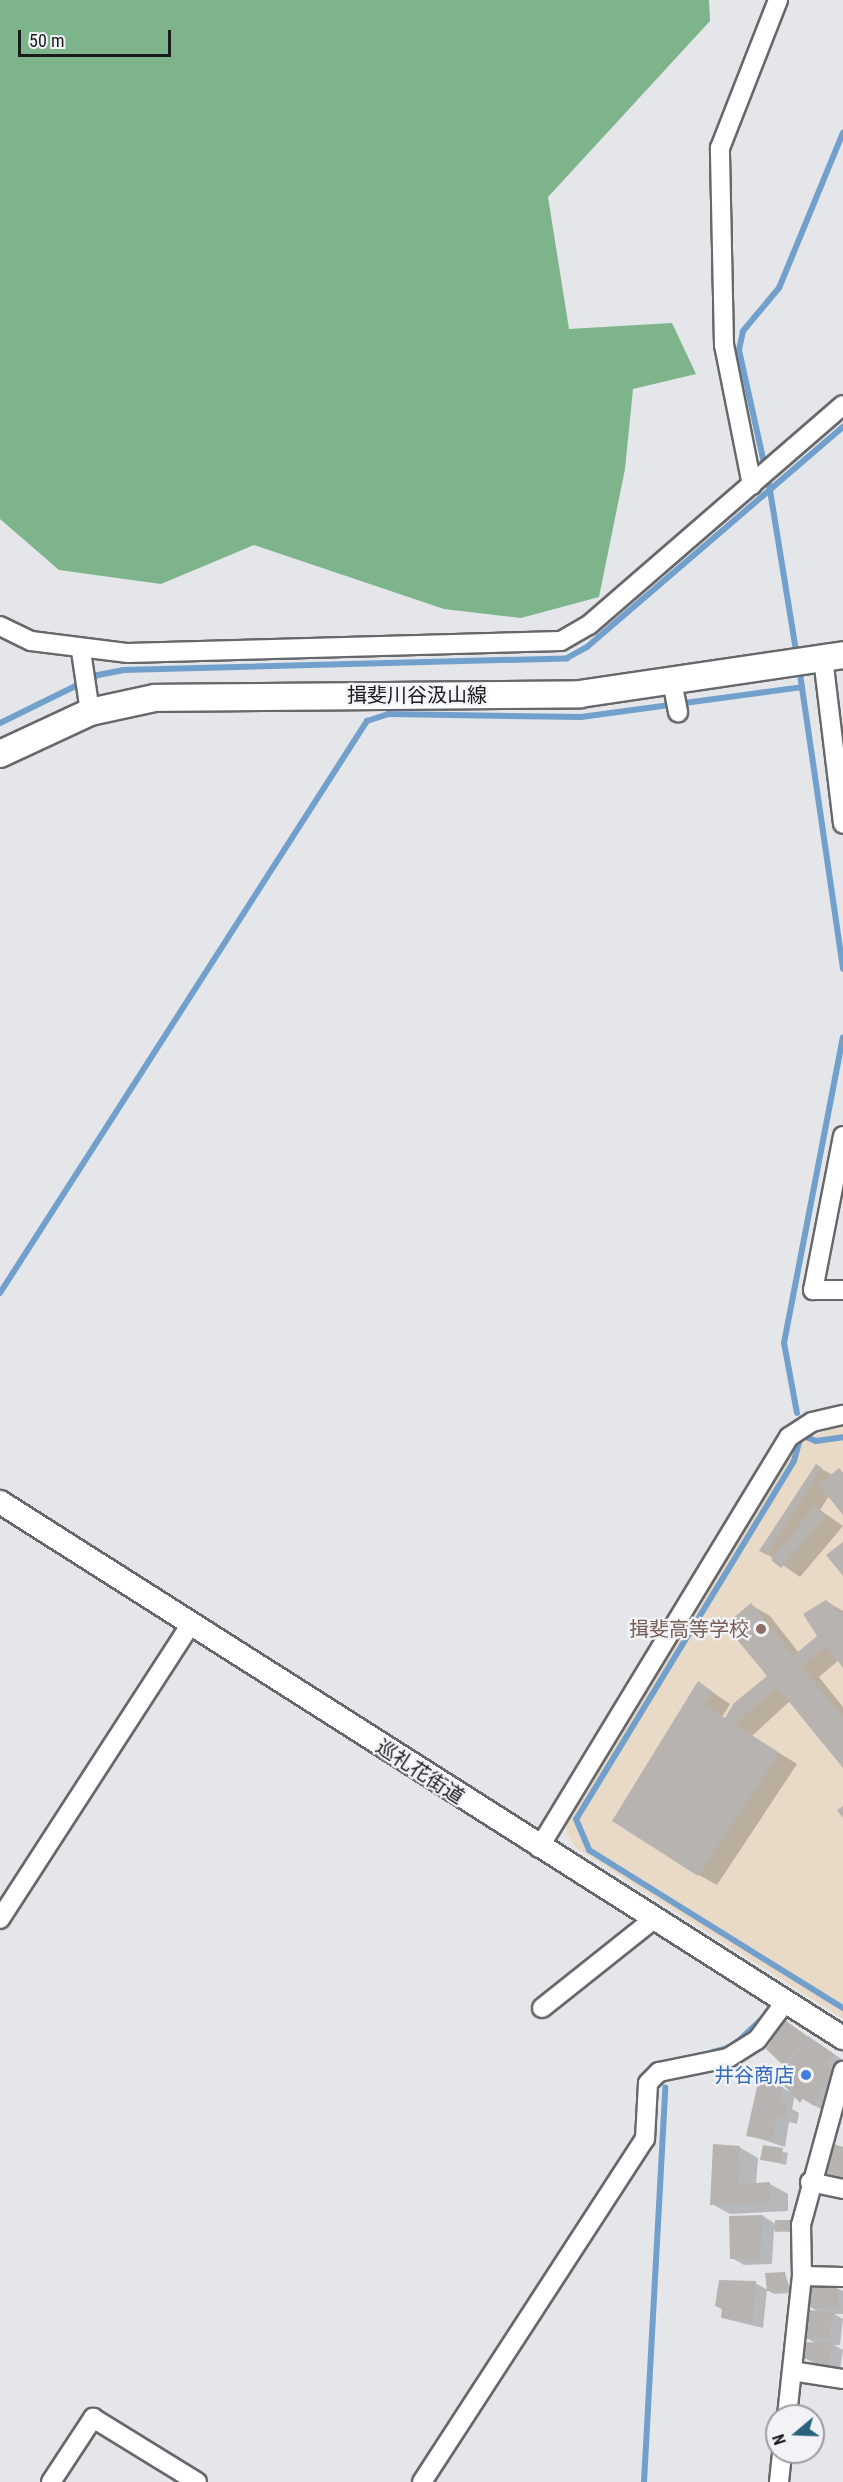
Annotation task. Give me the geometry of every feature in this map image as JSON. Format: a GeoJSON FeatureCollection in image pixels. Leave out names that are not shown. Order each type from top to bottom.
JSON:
{"type":"FeatureCollection","features":[{"type":"Feature","properties":{"kind":"main road","name":"揖斐川谷汲山線"},"geometry":{"type":"LineString","coordinates":[[0,754],[90,712],[155,698],[580,694],[833,657]]}},
{"type":"Feature","properties":{"kind":"street"},"geometry":{"type":"LineString","coordinates":[[752,485],[724,345],[720,148],[778,0]]}},
{"type":"Feature","properties":{"kind":"street"},"geometry":{"type":"LineString","coordinates":[[0,626],[31,641],[81,651],[561,641],[589,625],[843,405]]}},
{"type":"Feature","properties":{"kind":"street"},"geometry":{"type":"LineString","coordinates":[[81,651],[90,712]]}},
{"type":"Feature","properties":{"kind":"street"},"geometry":{"type":"LineString","coordinates":[[833,657],[834,715],[843,824]]}},
{"type":"Feature","properties":{"kind":"street"},"geometry":{"type":"LineString","coordinates":[[672,681],[678,712]]}},
{"type":"Feature","properties":{"kind":"street"},"geometry":{"type":"LineString","coordinates":[[843,1136],[813,1290],[843,1290]]}},
{"type":"Feature","properties":{"kind":"street"},"geometry":{"type":"LineString","coordinates":[[539,1848],[789,1437],[812,1422],[843,1415]]}},
{"type":"Feature","properties":{"kind":"street","name":"巡礼花街道"},"geometry":{"type":"LineString","coordinates":[[0,1502],[539,1848],[843,2038]]}},
{"type":"Feature","properties":{"kind":"street"},"geometry":{"type":"LineString","coordinates":[[0,1919],[190,1624]]}},
{"type":"Feature","properties":{"kind":"street"},"geometry":{"type":"LineString","coordinates":[[542,2008],[654,1919]]}},
{"type":"Feature","properties":{"kind":"street"},"geometry":{"type":"LineString","coordinates":[[422,2482],[645,2139],[648,2083],[659,2073],[728,2058],[757,2040],[786,2001]]}},
{"type":"Feature","properties":{"kind":"street"},"geometry":{"type":"LineString","coordinates":[[788,2404],[802,2276],[801,2225],[810,2182],[843,2071]]}},
{"type":"Feature","properties":{"kind":"street"},"geometry":{"type":"LineString","coordinates":[[810,2182],[843,2189]]}},
{"type":"Feature","properties":{"kind":"street"},"geometry":{"type":"LineString","coordinates":[[802,2276],[843,2277]]}},
{"type":"Feature","properties":{"kind":"street"},"geometry":{"type":"LineString","coordinates":[[792,2371],[843,2379]]}},
{"type":"Feature","properties":{"kind":"street"},"geometry":{"type":"LineString","coordinates":[[51,2482],[93,2418],[197,2482]]}},
{"type":"Feature","properties":{"kind":"street"},"geometry":{"type":"LineString","coordinates":[[779,2482],[781,2464]]}},
{"type":"Feature","properties":{"kind":"shaded area","name":"揖斐高等学校"},"geometry":{"type":"Polygon","coordinates":[[[843,1423],[843,2019],[576,1848],[566,1833],[568,1810],[789,1447],[843,1423]]]}},
{"type":"Feature","properties":{"kind":"green space"},"geometry":{"type":"Polygon","coordinates":[[[0,0],[709,0],[710,21],[548,197],[569,329],[672,323],[696,374],[633,389],[625,469],[599,597],[521,618],[444,609],[254,545],[161,584],[59,570],[0,519],[0,0]]]}},
{"type":"Feature","properties":{"kind":"building"},"geometry":{"type":"Polygon","coordinates":[[[816,1464],[822,1468],[767,1555],[759,1551],[816,1464]]]}},
{"type":"Feature","properties":{"kind":"building"},"geometry":{"type":"Polygon","coordinates":[[[839,1468],[843,1473],[843,1515],[819,1485],[839,1468]]]}},
{"type":"Feature","properties":{"kind":"building"},"geometry":{"type":"Polygon","coordinates":[[[815,1505],[826,1515],[781,1568],[771,1560],[815,1505]]]}},
{"type":"Feature","properties":{"kind":"building"},"geometry":{"type":"Polygon","coordinates":[[[843,1542],[843,1576],[826,1555],[843,1542]]]}},
{"type":"Feature","properties":{"kind":"building"},"geometry":{"type":"Polygon","coordinates":[[[826,1600],[843,1615],[843,1668],[826,1646],[801,1666],[843,1717],[843,1768],[777,1687],[735,1724],[779,1753],[698,1876],[612,1821],[698,1681],[713,1692],[704,1705],[725,1718],[734,1703],[767,1676],[725,1625],[751,1603],[793,1656],[817,1636],[803,1614],[826,1600]]]}},
{"type":"Feature","properties":{"kind":"building"},"geometry":{"type":"Polygon","coordinates":[[[843,1806],[843,1818],[837,1810],[843,1806]]]}},
{"type":"Feature","properties":{"kind":"building"},"geometry":{"type":"Polygon","coordinates":[[[785,2020],[807,2036],[784,2066],[766,2049],[785,2020]]]}},
{"type":"Feature","properties":{"kind":"building","name":"井谷商店"},"geometry":{"type":"Polygon","coordinates":[[[808,2036],[834,2054],[826,2065],[834,2070],[814,2106],[803,2098],[800,2103],[778,2079],[808,2036]]]}},
{"type":"Feature","properties":{"kind":"building"},"geometry":{"type":"Polygon","coordinates":[[[759,2078],[783,2087],[781,2103],[787,2104],[785,2118],[777,2116],[773,2141],[746,2136],[759,2078]]]}},
{"type":"Feature","properties":{"kind":"building"},"geometry":{"type":"Polygon","coordinates":[[[831,2143],[843,2147],[843,2183],[820,2175],[831,2143]]]}},
{"type":"Feature","properties":{"kind":"building"},"geometry":{"type":"Polygon","coordinates":[[[713,2144],[740,2146],[738,2184],[770,2182],[770,2202],[710,2205],[713,2144]]]}},
{"type":"Feature","properties":{"kind":"building"},"geometry":{"type":"Polygon","coordinates":[[[763,2145],[783,2148],[780,2163],[760,2160],[763,2145]]]}},
{"type":"Feature","properties":{"kind":"building"},"geometry":{"type":"Polygon","coordinates":[[[763,2215],[760,2258],[730,2259],[729,2216],[763,2215]]]}},
{"type":"Feature","properties":{"kind":"building"},"geometry":{"type":"Polygon","coordinates":[[[775,2220],[791,2220],[790,2231],[775,2232],[775,2220]]]}},
{"type":"Feature","properties":{"kind":"building"},"geometry":{"type":"Polygon","coordinates":[[[785,2272],[787,2290],[767,2291],[765,2273],[785,2272]]]}},
{"type":"Feature","properties":{"kind":"building"},"geometry":{"type":"Polygon","coordinates":[[[719,2280],[756,2281],[752,2322],[721,2318],[722,2307],[715,2306],[719,2280]]]}},
{"type":"Feature","properties":{"kind":"building"},"geometry":{"type":"Polygon","coordinates":[[[813,2285],[837,2286],[839,2309],[807,2307],[813,2285]]]}},
{"type":"Feature","properties":{"kind":"building"},"geometry":{"type":"Polygon","coordinates":[[[808,2310],[835,2312],[828,2339],[804,2338],[808,2310]]]}},
{"type":"Feature","properties":{"kind":"building"},"geometry":{"type":"Polygon","coordinates":[[[803,2342],[833,2343],[827,2369],[812,2368],[812,2359],[803,2359],[803,2342]]]}},
{"type":"Feature","properties":{"kind":"waterway"},"geometry":{"type":"LineString","coordinates":[[797,657],[770,490],[739,350],[743,331],[779,288],[843,133]]}},
{"type":"Feature","properties":{"kind":"waterway"},"geometry":{"type":"LineString","coordinates":[[0,723],[98,675],[123,670],[567,658],[587,647],[843,427]]}},
{"type":"Feature","properties":{"kind":"waterway"},"geometry":{"type":"LineString","coordinates":[[799,667],[843,969]]}},
{"type":"Feature","properties":{"kind":"waterway"},"geometry":{"type":"LineString","coordinates":[[0,1293],[367,721],[388,714],[581,717],[802,687]]}},
{"type":"Feature","properties":{"kind":"waterway"},"geometry":{"type":"LineString","coordinates":[[797,1413],[784,1343],[843,1038]]}},
{"type":"Feature","properties":{"kind":"waterway"},"geometry":{"type":"LineString","coordinates":[[801,1435],[816,1441],[843,1437]]}},
{"type":"Feature","properties":{"kind":"waterway"},"geometry":{"type":"LineString","coordinates":[[801,1436],[794,1461],[576,1819],[589,1850],[843,2008]]}},
{"type":"Feature","properties":{"kind":"waterway"},"geometry":{"type":"LineString","coordinates":[[713,2052],[732,2047],[765,2016]]}},
{"type":"Feature","properties":{"kind":"waterway"},"geometry":{"type":"LineString","coordinates":[[644,2482],[665,2088]]}},
{"type":"Feature","properties":{"kind":"place","name":"揖斐高等学校"},"geometry":{"type":"Point","coordinates":[761,1629]}},
{"type":"Feature","properties":{"kind":"place","name":"井谷商店"},"geometry":{"type":"Point","coordinates":[806,2075]}}]}
